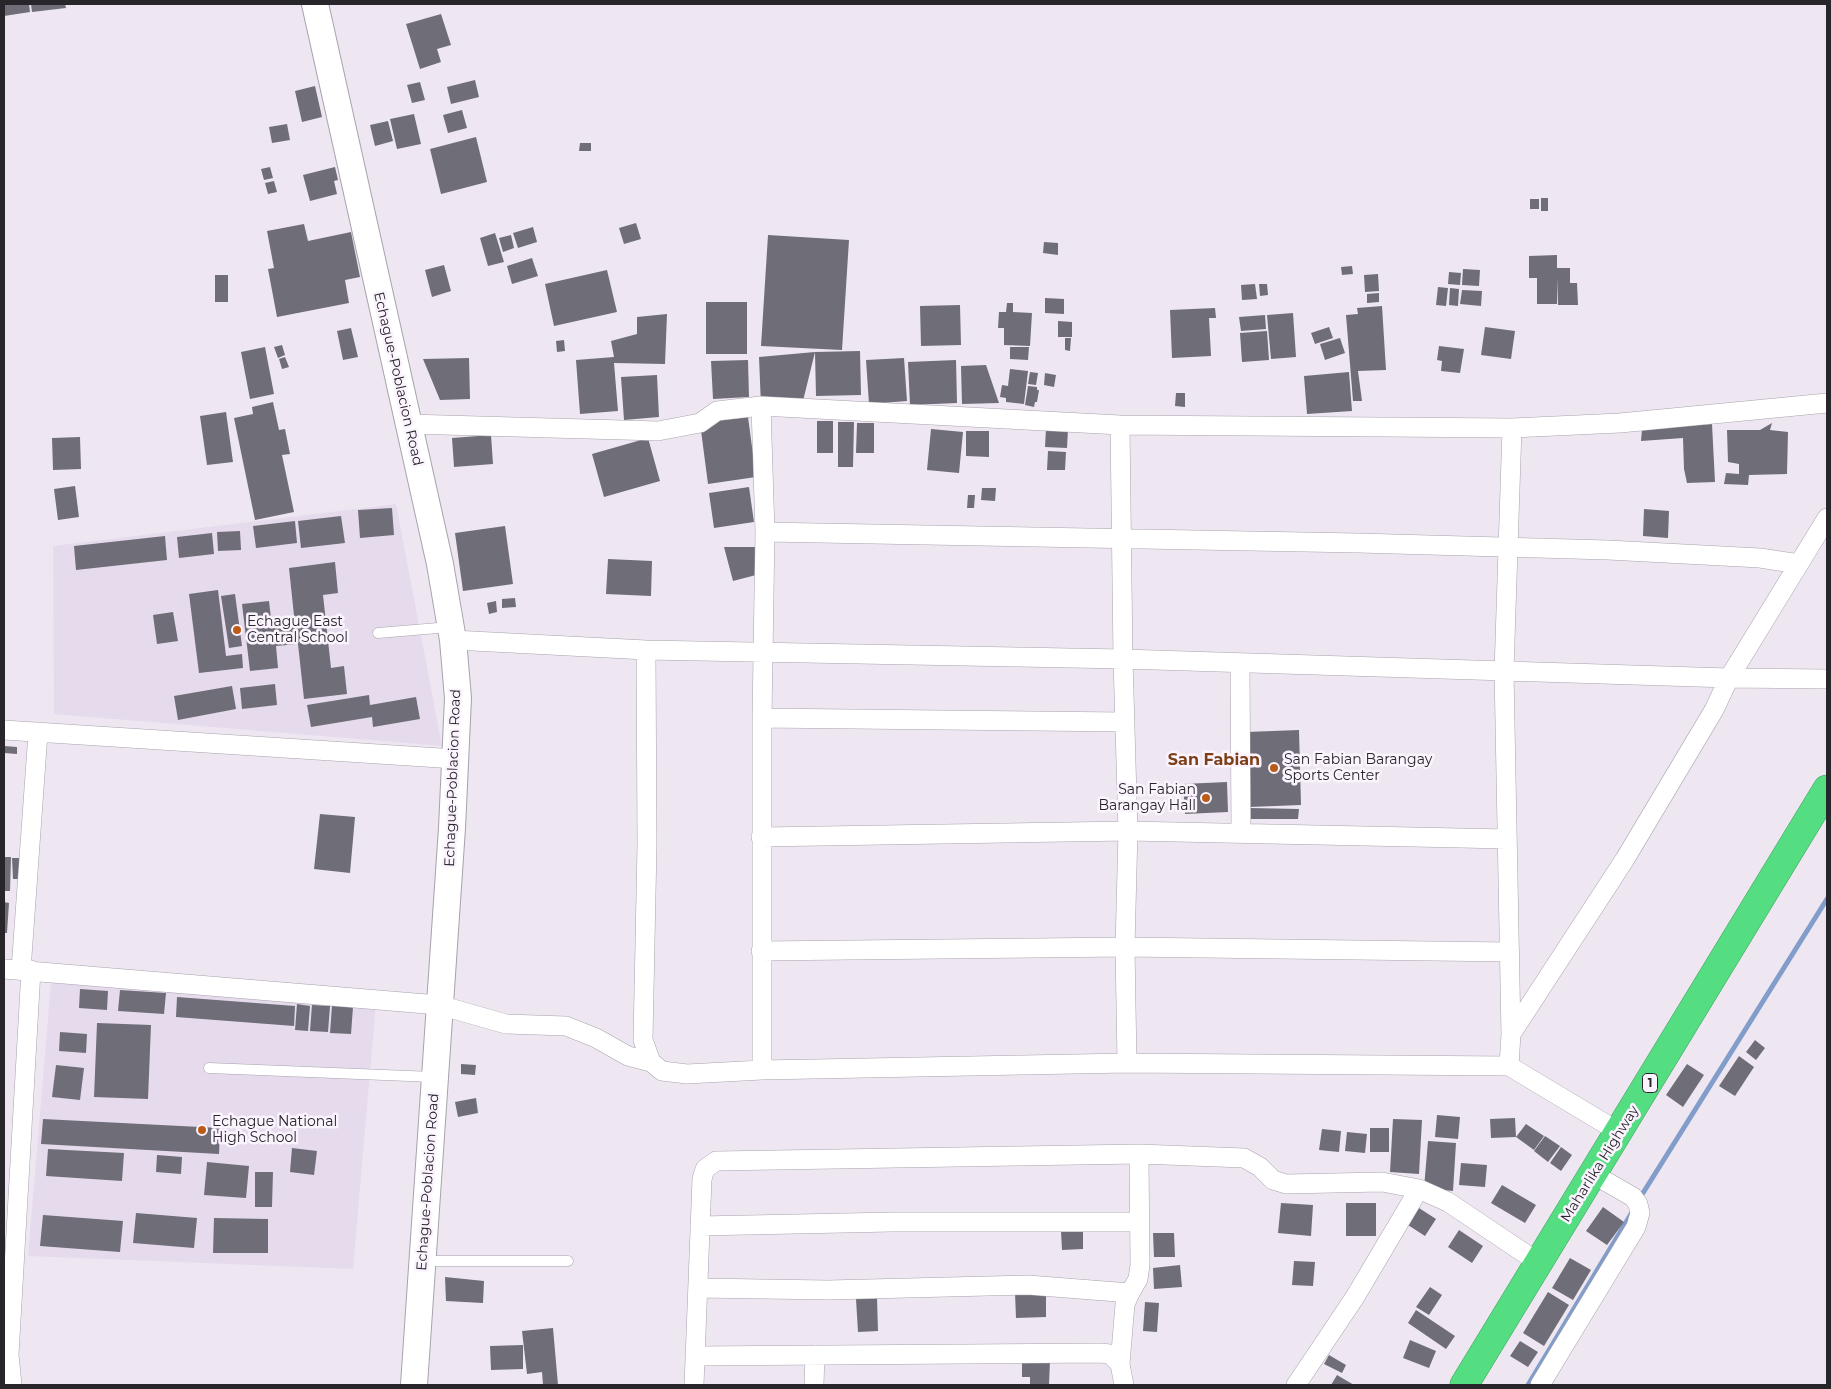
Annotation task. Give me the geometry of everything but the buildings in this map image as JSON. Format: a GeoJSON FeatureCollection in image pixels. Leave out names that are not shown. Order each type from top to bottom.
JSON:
{"type":"FeatureCollection","features":[{"type":"Feature","properties":{"kind":"highway","name":"Maharlika Highway"},"geometry":{"type":"LineString","coordinates":[[1464,1385],[1827,789]]}},
{"type":"Feature","properties":{"kind":"main road","name":"Echague-Poblacion Road"},"geometry":{"type":"LineString","coordinates":[[315,4],[440,564],[452,633],[458,698],[456,759],[414,1385]]}},
{"type":"Feature","properties":{"kind":"street"},"geometry":{"type":"LineString","coordinates":[[408,424],[658,431],[700,423],[717,411],[760,406],[1120,425],[1512,428],[1620,423],[1827,403]]}},
{"type":"Feature","properties":{"kind":"street"},"geometry":{"type":"LineString","coordinates":[[760,406],[765,532],[765,653],[762,718],[762,1070]]}},
{"type":"Feature","properties":{"kind":"street"},"geometry":{"type":"LineString","coordinates":[[1120,425],[1123,538],[1122,659],[1128,831],[1125,947],[1127,1063]]}},
{"type":"Feature","properties":{"kind":"street"},"geometry":{"type":"LineString","coordinates":[[1509,1066],[1511,1034],[1510,952],[1504,671],[1512,428]]}},
{"type":"Feature","properties":{"kind":"street"},"geometry":{"type":"LineString","coordinates":[[1511,1034],[1625,860],[1714,710],[1729,678],[1827,518]]}},
{"type":"Feature","properties":{"kind":"street"},"geometry":{"type":"LineString","coordinates":[[765,532],[1123,538],[1508,548],[1694,554],[1760,558],[1799,564]]}},
{"type":"Feature","properties":{"kind":"street"},"geometry":{"type":"LineString","coordinates":[[452,633],[646,650],[1122,659],[1729,678],[1827,679]]}},
{"type":"Feature","properties":{"kind":"street"},"geometry":{"type":"LineString","coordinates":[[646,650],[647,845],[643,1040],[651,1062]]}},
{"type":"Feature","properties":{"kind":"street"},"geometry":{"type":"LineString","coordinates":[[1240,663],[1241,833]]}},
{"type":"Feature","properties":{"kind":"street"},"geometry":{"type":"LineString","coordinates":[[762,718],[1124,722]]}},
{"type":"Feature","properties":{"kind":"street"},"geometry":{"type":"LineString","coordinates":[[4,730],[456,759]]}},
{"type":"Feature","properties":{"kind":"street"},"geometry":{"type":"LineString","coordinates":[[12,1385],[9,1355],[18,969],[38,733]]}},
{"type":"Feature","properties":{"kind":"street"},"geometry":{"type":"LineString","coordinates":[[762,837],[1128,831],[1508,839]]}},
{"type":"Feature","properties":{"kind":"street"},"geometry":{"type":"LineString","coordinates":[[761,951],[1125,947],[1510,952]]}},
{"type":"Feature","properties":{"kind":"street"},"geometry":{"type":"LineString","coordinates":[[18,969],[439,1005],[506,1024],[566,1026],[596,1038],[628,1056],[651,1062],[662,1070],[687,1074],[762,1070],[1127,1063],[1509,1066],[1619,1132]]}},
{"type":"Feature","properties":{"kind":"street"},"geometry":{"type":"LineString","coordinates":[[1124,1385],[1120,1364],[1125,1304],[1138,1279],[1140,1264],[1139,1154]]}},
{"type":"Feature","properties":{"kind":"street"},"geometry":{"type":"LineString","coordinates":[[694,1385],[702,1179],[705,1169],[716,1161],[1139,1154],[1221,1155],[1244,1158],[1260,1167],[1273,1180],[1296,1185],[1382,1182],[1419,1189],[1448,1202],[1539,1263]]}},
{"type":"Feature","properties":{"kind":"street"},"geometry":{"type":"LineString","coordinates":[[1540,1385],[1636,1227],[1640,1213],[1638,1204],[1633,1197],[1593,1174]]}},
{"type":"Feature","properties":{"kind":"street"},"geometry":{"type":"LineString","coordinates":[[1296,1385],[1355,1297],[1419,1189]]}},
{"type":"Feature","properties":{"kind":"street"},"geometry":{"type":"LineString","coordinates":[[700,1226],[892,1222],[1139,1222]]}},
{"type":"Feature","properties":{"kind":"street"},"geometry":{"type":"LineString","coordinates":[[699,1288],[828,1290],[1028,1285],[1130,1293]]}},
{"type":"Feature","properties":{"kind":"street"},"geometry":{"type":"LineString","coordinates":[[696,1356],[1100,1353],[1110,1354],[1120,1364]]}},
{"type":"Feature","properties":{"kind":"street"},"geometry":{"type":"LineString","coordinates":[[814,1385],[815,1355]]}},
{"type":"Feature","properties":{"kind":"lane"},"geometry":{"type":"LineString","coordinates":[[378,633],[452,633]]}},
{"type":"Feature","properties":{"kind":"lane"},"geometry":{"type":"LineString","coordinates":[[209,1068],[435,1077]]}},
{"type":"Feature","properties":{"kind":"lane"},"geometry":{"type":"LineString","coordinates":[[422,1261],[568,1261]]}},
{"type":"Feature","properties":{"kind":"shaded area","name":"Echague East Central School"},"geometry":{"type":"Polygon","coordinates":[[[396,504],[442,746],[54,714],[53,546],[396,504]]]}},
{"type":"Feature","properties":{"kind":"shaded area","name":"Echague National High School"},"geometry":{"type":"Polygon","coordinates":[[[51,982],[376,1003],[353,1269],[28,1256],[51,982]]]}},
{"type":"Feature","properties":{"kind":"waterway"},"geometry":{"type":"LineString","coordinates":[[1643,1193],[1827,899]]}},
{"type":"Feature","properties":{"kind":"waterway"},"geometry":{"type":"LineString","coordinates":[[1528,1385],[1631,1214]]}},
{"type":"Feature","properties":{"kind":"place","name":"Echague East Central School"},"geometry":{"type":"Point","coordinates":[237,630]}},
{"type":"Feature","properties":{"kind":"place","name":"San Fabian Barangay Sports Center"},"geometry":{"type":"Point","coordinates":[1274,768]}},
{"type":"Feature","properties":{"kind":"place","name":"San Fabian Barangay Hall"},"geometry":{"type":"Point","coordinates":[1206,798]}},
{"type":"Feature","properties":{"kind":"place","name":"Echague National High School"},"geometry":{"type":"Point","coordinates":[202,1130]}},
{"type":"Feature","properties":{"kind":"district","name":"San Fabian"},"geometry":{"type":"Point","coordinates":[1214,760]}}]}
